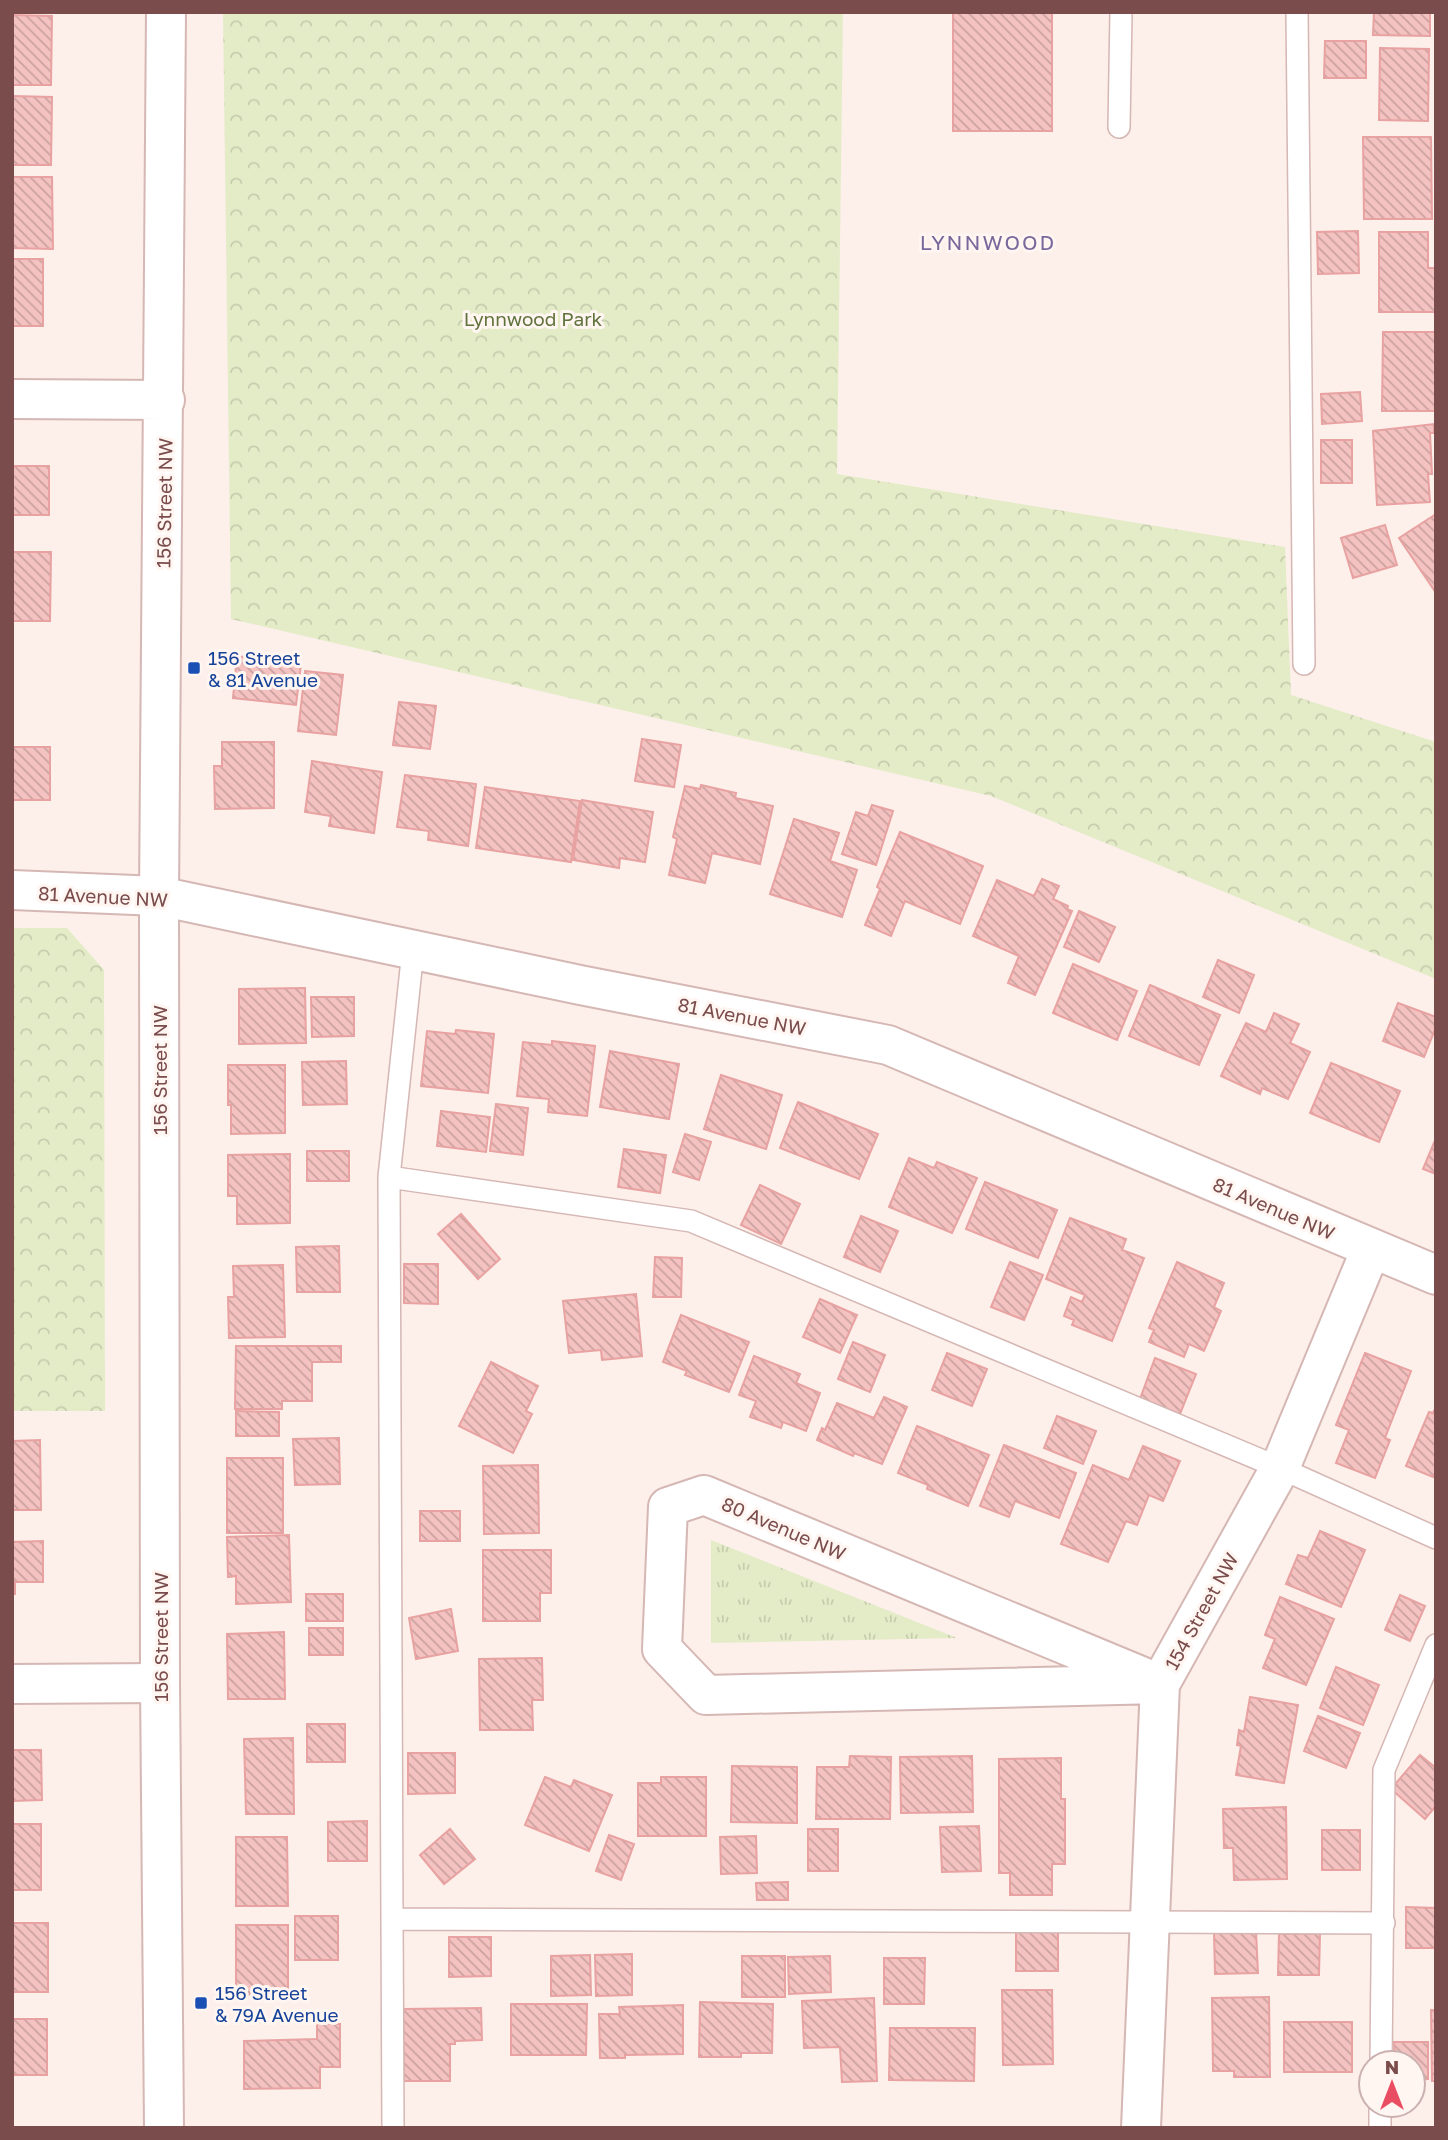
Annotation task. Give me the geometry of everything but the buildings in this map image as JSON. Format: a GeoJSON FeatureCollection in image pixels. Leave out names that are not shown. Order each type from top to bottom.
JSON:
{"type":"FeatureCollection","features":[{"type":"Feature","properties":{"kind":"street","name":"156 Street NW"},"geometry":{"type":"LineString","coordinates":[[164,2128],[160,1684],[159,896],[166,12]]}},
{"type":"Feature","properties":{"kind":"street"},"geometry":{"type":"LineString","coordinates":[[12,399],[165,400]]}},
{"type":"Feature","properties":{"kind":"street","name":"81 Avenue NW"},"geometry":{"type":"LineString","coordinates":[[12,890],[159,896],[888,1045],[1436,1275]]}},
{"type":"Feature","properties":{"kind":"street","name":"154 Street NW"},"geometry":{"type":"LineString","coordinates":[[1141,2128],[1160,1684],[1280,1468],[1371,1249]]}},
{"type":"Feature","properties":{"kind":"street","name":"80 Avenue NW"},"geometry":{"type":"LineString","coordinates":[[704,1495],[1160,1684],[706,1695],[662,1649],[668,1507],[704,1495]]}},
{"type":"Feature","properties":{"kind":"street"},"geometry":{"type":"LineString","coordinates":[[12,1684],[160,1684]]}},
{"type":"Feature","properties":{"kind":"lane"},"geometry":{"type":"LineString","coordinates":[[1119,127],[1121,12]]}},
{"type":"Feature","properties":{"kind":"lane"},"geometry":{"type":"LineString","coordinates":[[1297,12],[1304,664]]}},
{"type":"Feature","properties":{"kind":"lane"},"geometry":{"type":"LineString","coordinates":[[393,2128],[389,1177],[413,950]]}},
{"type":"Feature","properties":{"kind":"lane"},"geometry":{"type":"LineString","coordinates":[[389,1177],[691,1221],[1280,1468],[1436,1538]]}},
{"type":"Feature","properties":{"kind":"lane"},"geometry":{"type":"LineString","coordinates":[[1381,2049],[1384,1770],[1436,1645]]}},
{"type":"Feature","properties":{"kind":"lane"},"geometry":{"type":"LineString","coordinates":[[392,1919],[1384,1923]]}},
{"type":"Feature","properties":{"kind":"green space","name":"Lynnwood Park"},"geometry":{"type":"Polygon","coordinates":[[[223,12],[843,12],[837,474],[1285,547],[1291,695],[1436,742],[1436,979],[991,796],[231,619],[223,12]]]}},
{"type":"Feature","properties":{"kind":"green space"},"geometry":{"type":"Polygon","coordinates":[[[12,928],[67,928],[104,970],[105,1411],[12,1411],[12,928]]]}},
{"type":"Feature","properties":{"kind":"green space"},"geometry":{"type":"Polygon","coordinates":[[[711,1540],[957,1638],[711,1643],[711,1540]]]}},
{"type":"Feature","properties":{"kind":"place","name":"156 Street & 81 Avenue"},"geometry":{"type":"Point","coordinates":[194,668]}},
{"type":"Feature","properties":{"kind":"place","name":"156 Street & 79A Avenue"},"geometry":{"type":"Point","coordinates":[201,2003]}},
{"type":"Feature","properties":{"kind":"district","name":"LYNNWOOD"},"geometry":{"type":"Point","coordinates":[988,242]}}]}
